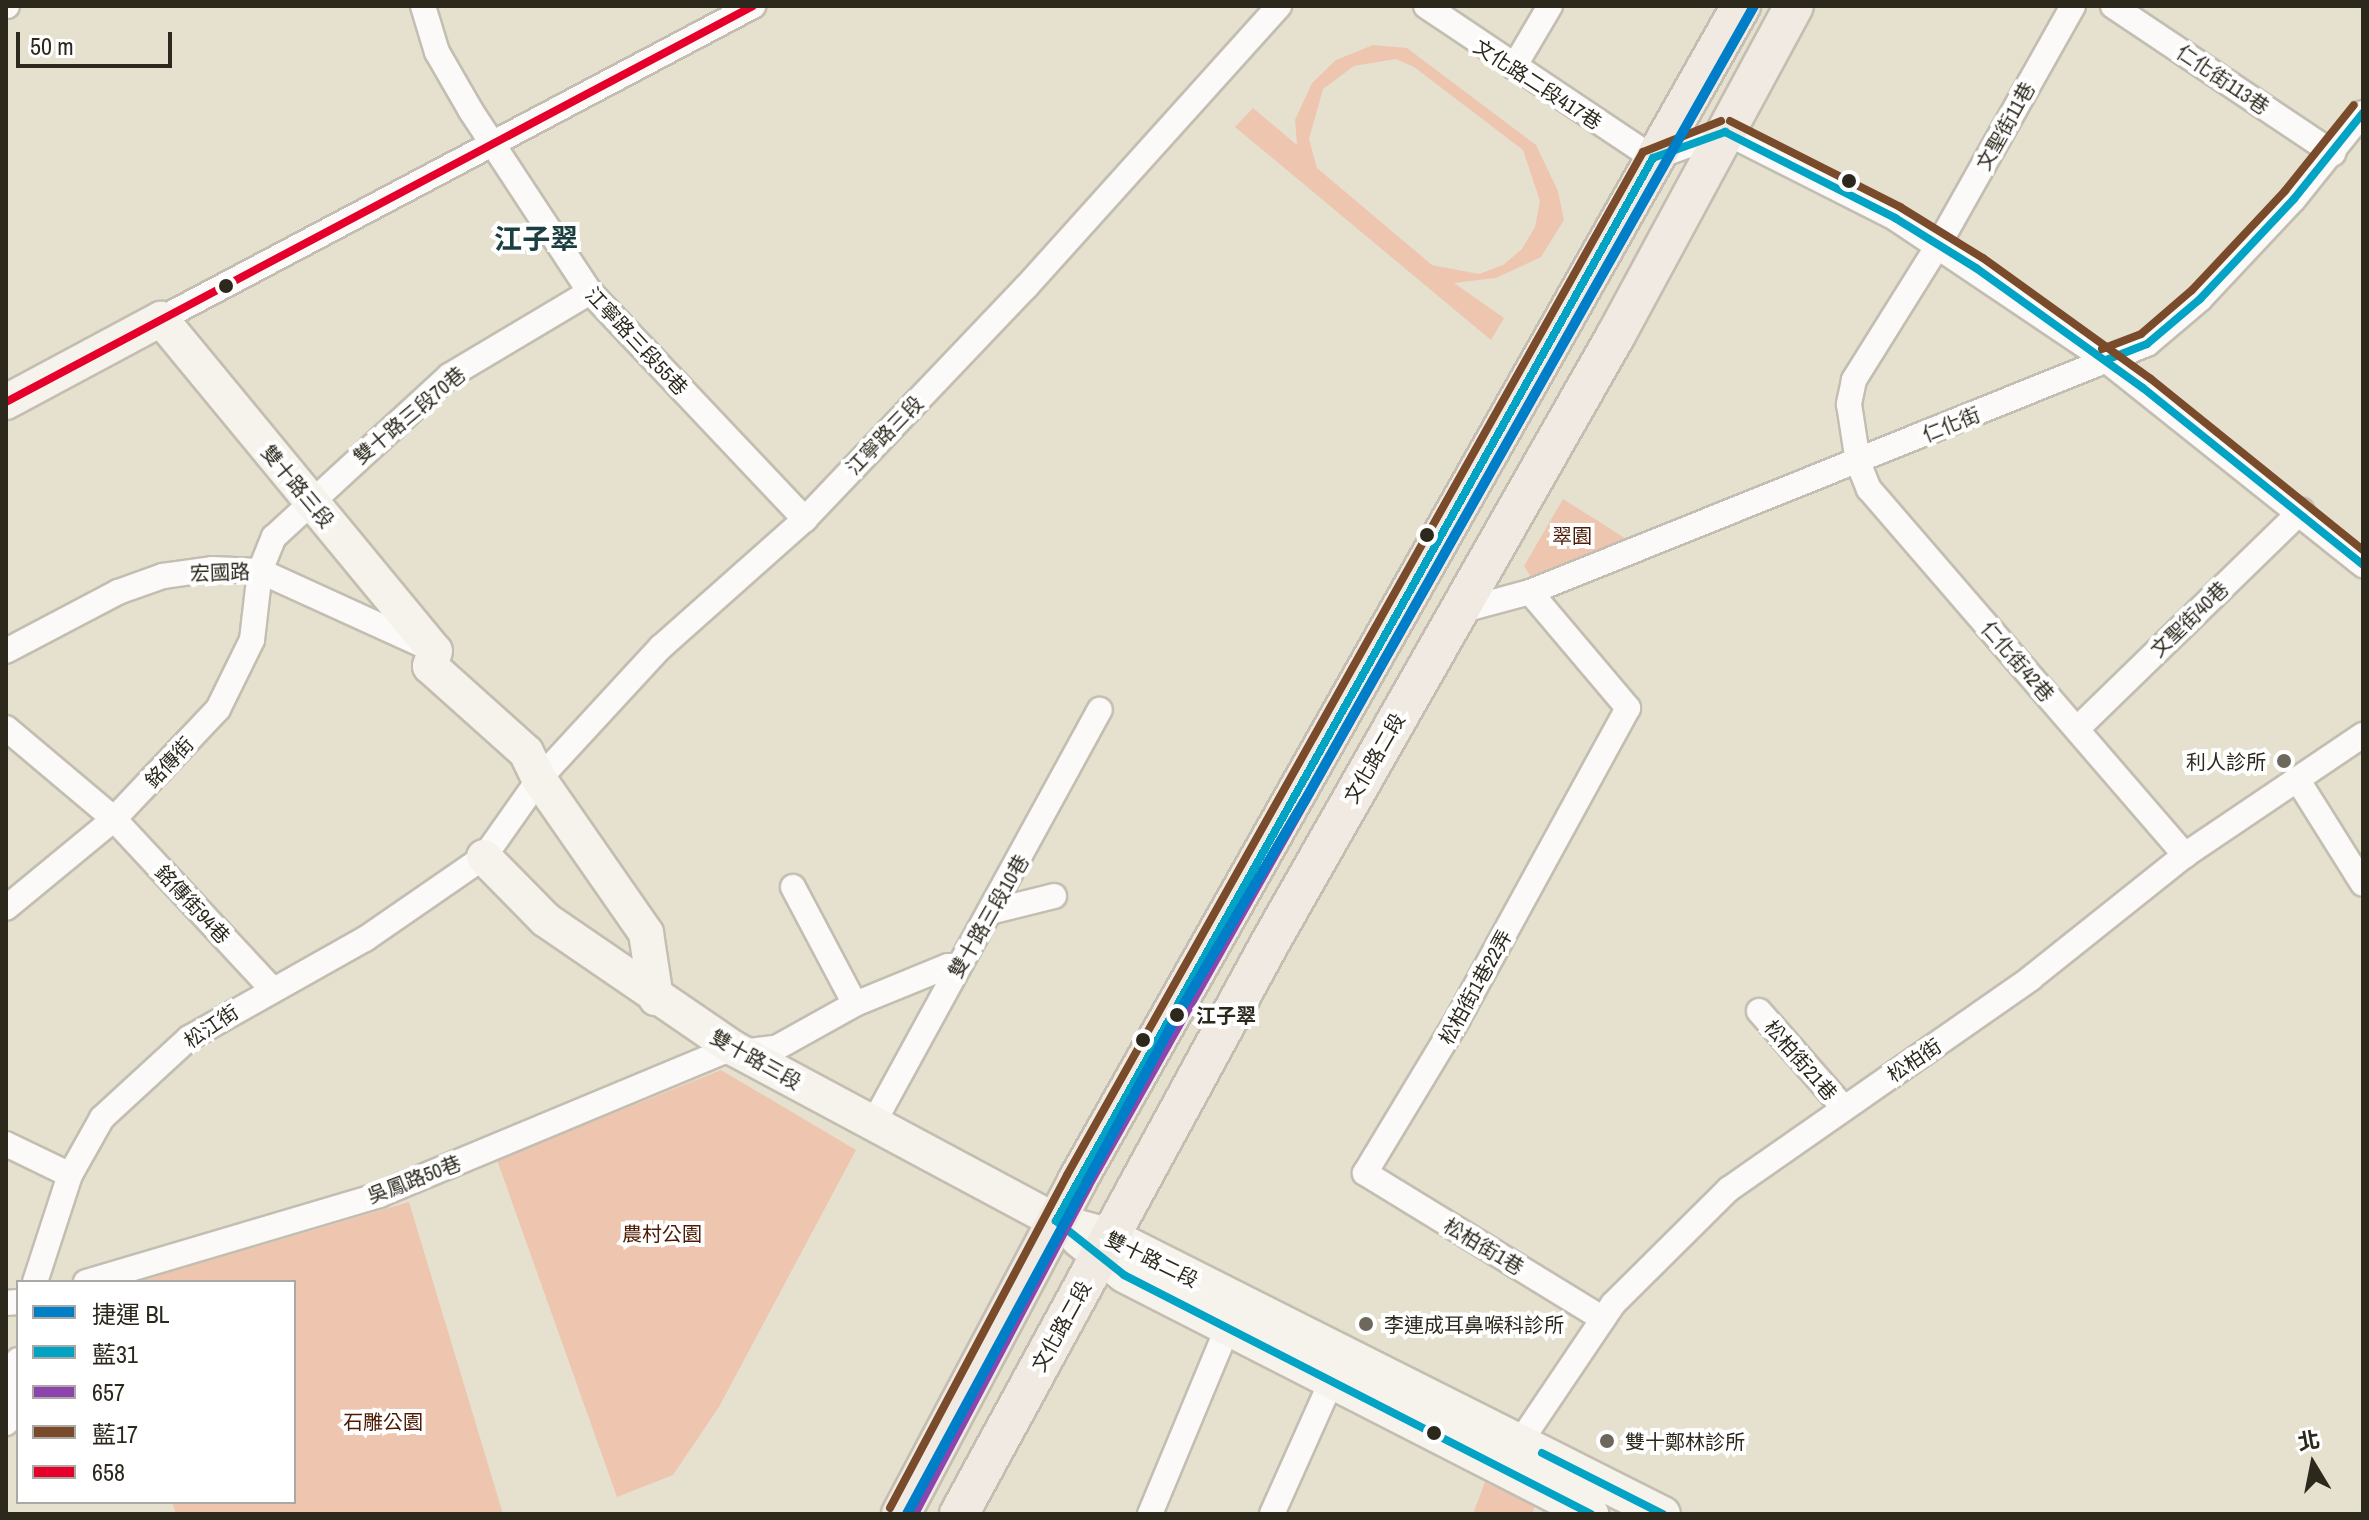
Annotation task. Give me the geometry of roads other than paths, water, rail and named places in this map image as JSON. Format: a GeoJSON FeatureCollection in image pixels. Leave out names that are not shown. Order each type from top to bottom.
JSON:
{"type":"FeatureCollection","features":[{"type":"Feature","properties":{"kind":"main road"},"geometry":{"type":"LineString","coordinates":[[901,1514],[1056,1221],[1741,6]]}},
{"type":"Feature","properties":{"kind":"main road","name":"文化路二段"},"geometry":{"type":"LineString","coordinates":[[959,1514],[1456,612],[1616,335],[1794,6]]}},
{"type":"Feature","properties":{"kind":"street","name":"江寧路三段55巷"},"geometry":{"type":"LineString","coordinates":[[423,6],[437,52],[450,67],[494,143],[590,292],[805,519]]}},
{"type":"Feature","properties":{"kind":"street"},"geometry":{"type":"LineString","coordinates":[[6,402],[753,6]]}},
{"type":"Feature","properties":{"kind":"street","name":"江寧路三段"},"geometry":{"type":"LineString","coordinates":[[484,857],[539,779],[661,647],[805,519],[1026,287],[1279,6]]}},
{"type":"Feature","properties":{"kind":"street","name":"文化路二段417巷"},"geometry":{"type":"LineString","coordinates":[[1426,6],[1653,158]]}},
{"type":"Feature","properties":{"kind":"street"},"geometry":{"type":"LineString","coordinates":[[1514,67],[1550,6]]}},
{"type":"Feature","properties":{"kind":"street","name":"文聖街11巷"},"geometry":{"type":"LineString","coordinates":[[1858,462],[1849,404],[1854,380],[1937,247],[2073,6]]}},
{"type":"Feature","properties":{"kind":"street","name":"仁化街113巷"},"geometry":{"type":"LineString","coordinates":[[2113,6],[2333,153]]}},
{"type":"Feature","properties":{"kind":"street","name":"仁化街"},"geometry":{"type":"LineString","coordinates":[[1456,612],[1530,592],[2147,344],[2200,299],[2333,153],[2363,113]]}},
{"type":"Feature","properties":{"kind":"street"},"geometry":{"type":"LineString","coordinates":[[1653,158],[1725,132],[1895,218],[2106,360],[2216,450],[2301,511],[2363,565]]}},
{"type":"Feature","properties":{"kind":"street","name":"雙十路三段70巷"},"geometry":{"type":"LineString","coordinates":[[260,571],[274,537],[309,501],[449,376],[590,292]]}},
{"type":"Feature","properties":{"kind":"street","name":"雙十路三段"},"geometry":{"type":"LineString","coordinates":[[161,319],[435,651],[430,666],[526,752],[539,779]]}},
{"type":"Feature","properties":{"kind":"street","name":"仁化街42巷"},"geometry":{"type":"LineString","coordinates":[[1858,462],[1869,489],[2185,855]]}},
{"type":"Feature","properties":{"kind":"street","name":"文聖街40巷"},"geometry":{"type":"LineString","coordinates":[[2077,729],[2301,511]]}},
{"type":"Feature","properties":{"kind":"street","name":"宏國路"},"geometry":{"type":"LineString","coordinates":[[6,651],[56,622],[163,576],[212,569],[260,571],[435,651]]}},
{"type":"Feature","properties":{"kind":"street","name":"銘傳街"},"geometry":{"type":"LineString","coordinates":[[6,908],[114,819],[218,709],[239,673],[252,640],[260,571]]}},
{"type":"Feature","properties":{"kind":"street","name":"松柏街1巷22弄"},"geometry":{"type":"LineString","coordinates":[[1365,1173],[1451,1031],[1628,708],[1530,592]]}},
{"type":"Feature","properties":{"kind":"street","name":"雙十路三段10巷"},"geometry":{"type":"LineString","coordinates":[[874,1122],[1100,710]]}},
{"type":"Feature","properties":{"kind":"street","name":"銘傳街94巷"},"geometry":{"type":"LineString","coordinates":[[6,728],[114,819],[272,989]]}},
{"type":"Feature","properties":{"kind":"street","name":"松柏街"},"geometry":{"type":"LineString","coordinates":[[1520,1442],[1603,1319],[1729,1189],[2031,978],[2185,855],[2299,782],[2363,735]]}},
{"type":"Feature","properties":{"kind":"street"},"geometry":{"type":"LineString","coordinates":[[539,779],[646,933],[656,998]]}},
{"type":"Feature","properties":{"kind":"street"},"geometry":{"type":"LineString","coordinates":[[2299,782],[2363,884]]}},
{"type":"Feature","properties":{"kind":"street","name":"雙十路三段"},"geometry":{"type":"LineString","coordinates":[[484,857],[546,920],[656,998],[737,1050],[1056,1221]]}},
{"type":"Feature","properties":{"kind":"street","name":"松江街"},"geometry":{"type":"LineString","coordinates":[[36,1280],[70,1175],[102,1118],[189,1038],[388,924],[484,857]]}},
{"type":"Feature","properties":{"kind":"street"},"geometry":{"type":"LineString","coordinates":[[793,887],[855,1004]]}},
{"type":"Feature","properties":{"kind":"street"},"geometry":{"type":"LineString","coordinates":[[990,912],[1054,896]]}},
{"type":"Feature","properties":{"kind":"street","name":"吳鳳路50巷"},"geometry":{"type":"LineString","coordinates":[[93,1280],[379,1195],[737,1050],[776,1048],[855,1004],[948,966],[958,968]]}},
{"type":"Feature","properties":{"kind":"street","name":"松柏街21巷"},"geometry":{"type":"LineString","coordinates":[[1759,1011],[1844,1108]]}},
{"type":"Feature","properties":{"kind":"street"},"geometry":{"type":"LineString","coordinates":[[6,1144],[70,1175]]}},
{"type":"Feature","properties":{"kind":"street","name":"松柏街1巷"},"geometry":{"type":"LineString","coordinates":[[1365,1173],[1603,1319]]}},
{"type":"Feature","properties":{"kind":"street","name":"雙十路二段"},"geometry":{"type":"LineString","coordinates":[[1056,1221],[1105,1247],[1520,1442],[1663,1514]]}},
{"type":"Feature","properties":{"kind":"street","name":"雙十路二段"},"geometry":{"type":"LineString","coordinates":[[1105,1247],[1124,1275],[1591,1514]]}},
{"type":"Feature","properties":{"kind":"street"},"geometry":{"type":"LineString","coordinates":[[1150,1514],[1228,1327]]}},
{"type":"Feature","properties":{"kind":"street"},"geometry":{"type":"LineString","coordinates":[[6,1423],[16,1370]]}},
{"type":"Feature","properties":{"kind":"street"},"geometry":{"type":"LineString","coordinates":[[1272,1514],[1332,1380]]}},
{"type":"Feature","properties":{"kind":"metro line","name":"BL"},"geometry":{"type":"LineString","coordinates":[[907,1514],[1175,1019],[1304,802],[1754,6]]}},
{"type":"Feature","properties":{"kind":"place","name":"利人診所"},"geometry":{"type":"Point","coordinates":[2284,761]}},
{"type":"Feature","properties":{"kind":"place","name":"江子翠"},"geometry":{"type":"Point","coordinates":[1177,1015]}},
{"type":"Feature","properties":{"kind":"place","name":"李連成耳鼻喉科診所"},"geometry":{"type":"Point","coordinates":[1366,1324]}},
{"type":"Feature","properties":{"kind":"place","name":"雙十鄭林診所"},"geometry":{"type":"Point","coordinates":[1607,1441]}},
{"type":"Feature","properties":{"kind":"district","name":"江子翠"},"geometry":{"type":"Point","coordinates":[536,239]}},
{"type":"Feature","properties":{"kind":"park label","name":"翠園"},"geometry":{"type":"Point","coordinates":[1572,535]}},
{"type":"Feature","properties":{"kind":"park label","name":"農村公園"},"geometry":{"type":"Point","coordinates":[662,1233]}},
{"type":"Feature","properties":{"kind":"park label","name":"石雕公園"},"geometry":{"type":"Point","coordinates":[383,1421]}}]}
